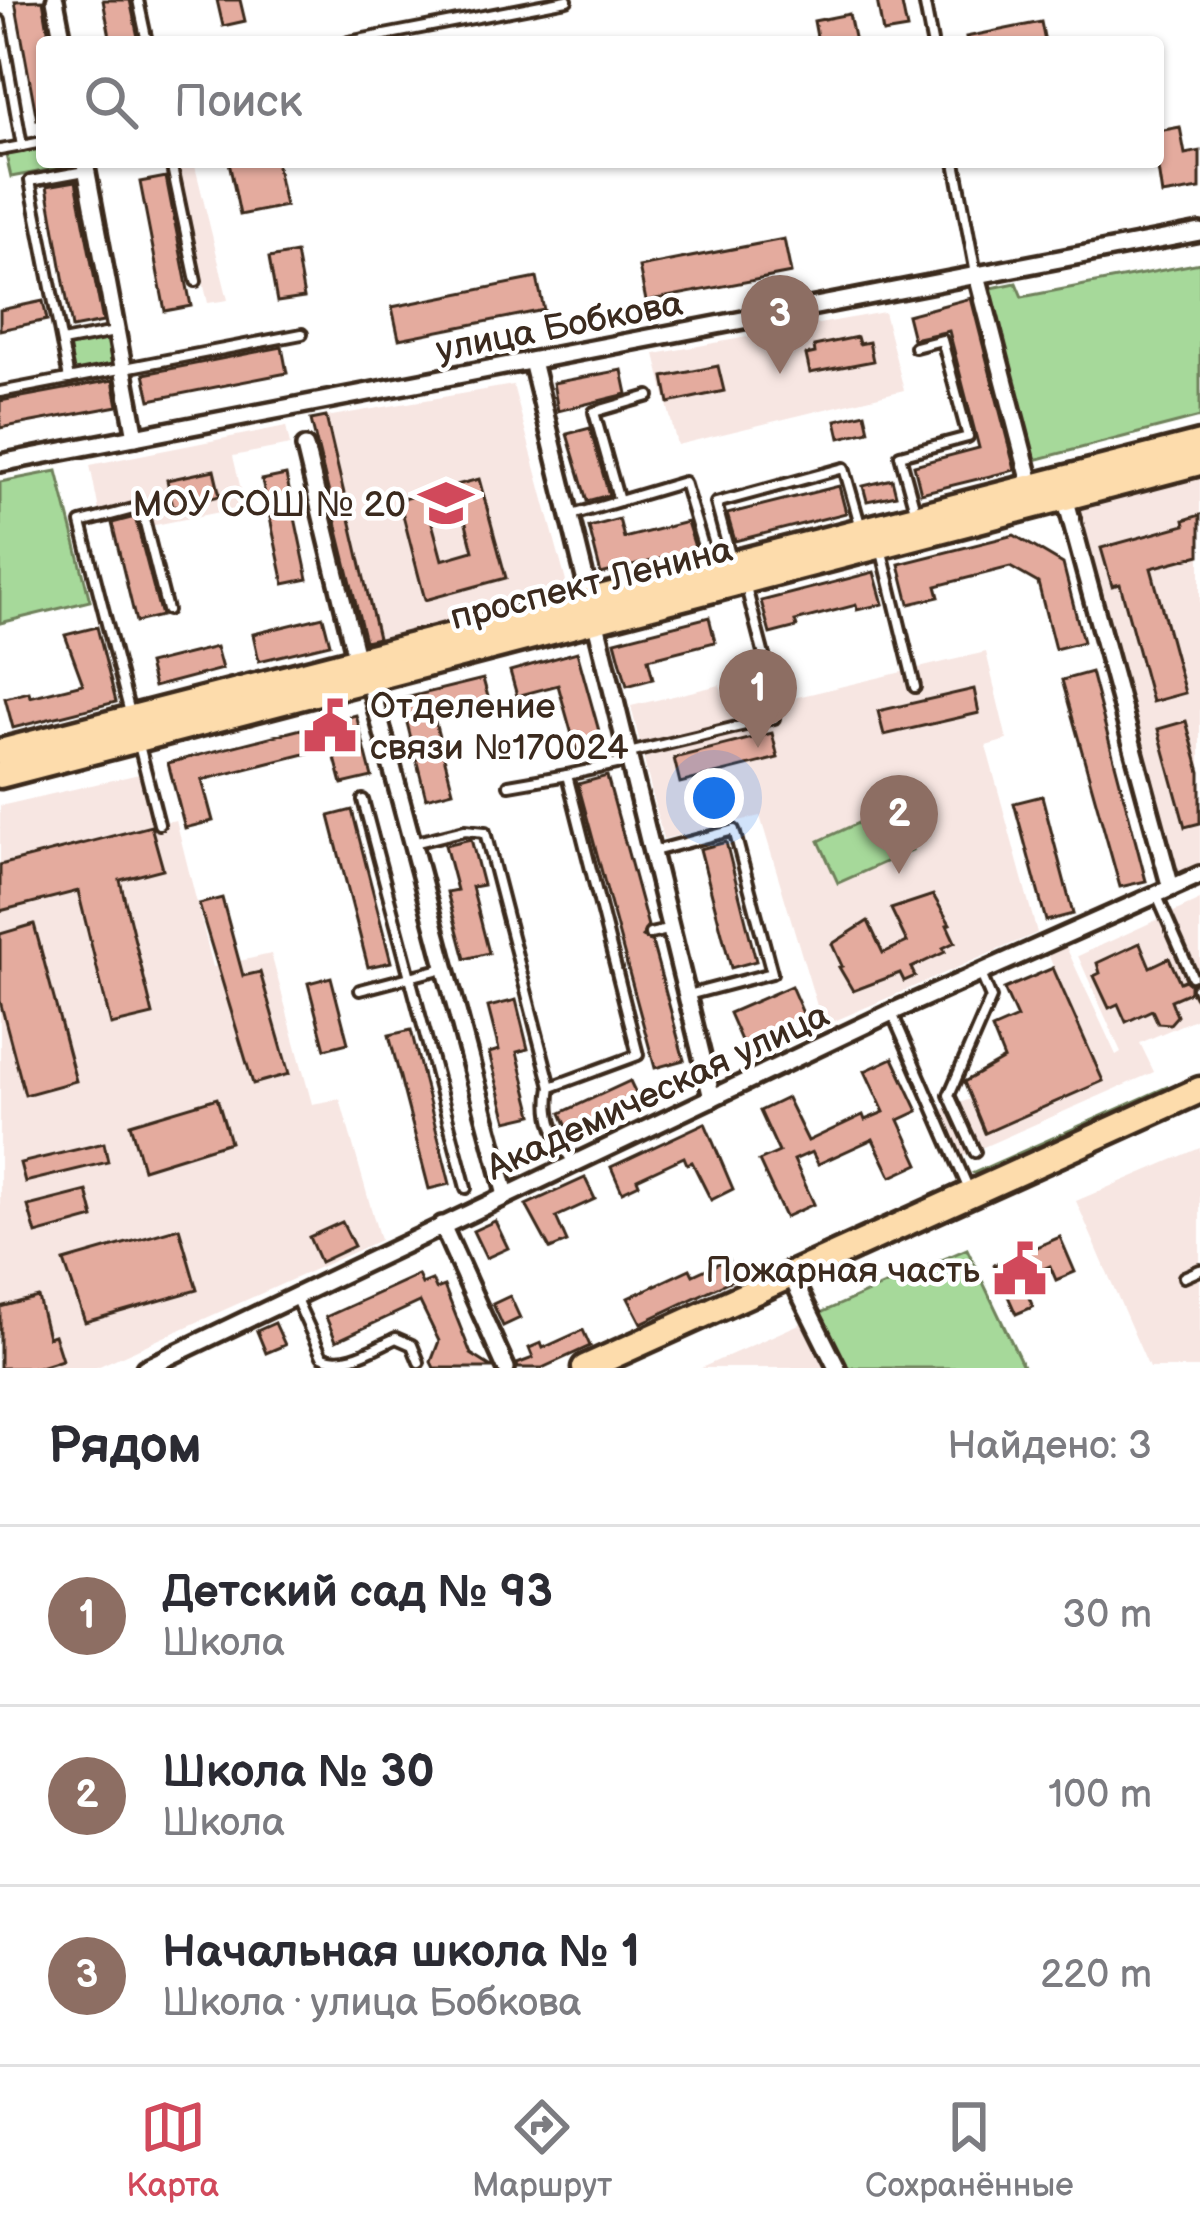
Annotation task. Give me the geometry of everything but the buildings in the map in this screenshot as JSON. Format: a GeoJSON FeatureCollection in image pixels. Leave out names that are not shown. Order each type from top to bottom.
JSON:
{"type":"FeatureCollection","features":[{"type":"Feature","properties":{"kind":"main road","name":"проспект Ленина"},"geometry":{"type":"LineString","coordinates":[[1068,487],[1200,443]]}},
{"type":"Feature","properties":{"kind":"main road","name":"проспект Ленина"},"geometry":{"type":"LineString","coordinates":[[0,775],[135,729],[366,665],[1068,487],[1200,462]]}},
{"type":"Feature","properties":{"kind":"main road","name":"проспект Ленина"},"geometry":{"type":"LineString","coordinates":[[871,538],[916,517],[1027,497]]}},
{"type":"Feature","properties":{"kind":"main road","name":"проспект Ленина"},"geometry":{"type":"LineString","coordinates":[[593,609],[729,571]]}},
{"type":"Feature","properties":{"kind":"main road","name":"проспект Ленина"},"geometry":{"type":"LineString","coordinates":[[0,752],[135,729]]}},
{"type":"Feature","properties":{"kind":"main road"},"geometry":{"type":"LineString","coordinates":[[585,1368],[1200,1090]]}},
{"type":"Feature","properties":{"kind":"street"},"geometry":{"type":"LineString","coordinates":[[55,0],[62,36]]}},
{"type":"Feature","properties":{"kind":"street"},"geometry":{"type":"LineString","coordinates":[[86,168],[136,437]]}},
{"type":"Feature","properties":{"kind":"street","name":"улица Бобкова"},"geometry":{"type":"LineString","coordinates":[[0,463],[1200,232]]}},
{"type":"Feature","properties":{"kind":"street"},"geometry":{"type":"LineString","coordinates":[[977,275],[1027,497]]}},
{"type":"Feature","properties":{"kind":"street"},"geometry":{"type":"LineString","coordinates":[[532,361],[712,1098]]}},
{"type":"Feature","properties":{"kind":"street"},"geometry":{"type":"LineString","coordinates":[[305,447],[506,1195]]}},
{"type":"Feature","properties":{"kind":"street"},"geometry":{"type":"LineString","coordinates":[[1068,487],[1164,891]]}},
{"type":"Feature","properties":{"kind":"street","name":"Академическая улица"},"geometry":{"type":"LineString","coordinates":[[145,1368],[892,1012],[1200,875]]}},
{"type":"Feature","properties":{"kind":"street"},"geometry":{"type":"LineString","coordinates":[[442,1225],[506,1368]]}},
{"type":"Feature","properties":{"kind":"street"},"geometry":{"type":"LineString","coordinates":[[791,1276],[837,1368]]}},
{"type":"Feature","properties":{"kind":"lane"},"geometry":{"type":"LineString","coordinates":[[138,0],[146,36]]}},
{"type":"Feature","properties":{"kind":"lane"},"geometry":{"type":"LineString","coordinates":[[379,36],[567,0]]}},
{"type":"Feature","properties":{"kind":"lane"},"geometry":{"type":"LineString","coordinates":[[923,0],[931,36]]}},
{"type":"Feature","properties":{"kind":"lane"},"geometry":{"type":"LineString","coordinates":[[0,21],[22,146]]}},
{"type":"Feature","properties":{"kind":"lane"},"geometry":{"type":"LineString","coordinates":[[0,150],[36,143]]}},
{"type":"Feature","properties":{"kind":"lane"},"geometry":{"type":"LineString","coordinates":[[69,379],[30,181],[79,168]]}},
{"type":"Feature","properties":{"kind":"lane"},"geometry":{"type":"LineString","coordinates":[[172,168],[196,281]]}},
{"type":"Feature","properties":{"kind":"lane"},"geometry":{"type":"LineString","coordinates":[[956,168],[977,275]]}},
{"type":"Feature","properties":{"kind":"lane"},"geometry":{"type":"LineString","coordinates":[[62,342],[115,332]]}},
{"type":"Feature","properties":{"kind":"lane"},"geometry":{"type":"LineString","coordinates":[[0,392],[302,334]]}},
{"type":"Feature","properties":{"kind":"lane"},"geometry":{"type":"LineString","coordinates":[[915,347],[942,340],[968,437],[900,455],[916,517]]}},
{"type":"Feature","properties":{"kind":"lane"},"geometry":{"type":"LineString","coordinates":[[620,501],[594,412],[649,396]]}},
{"type":"Feature","properties":{"kind":"lane"},"geometry":{"type":"LineString","coordinates":[[729,571],[716,503],[844,468],[871,538],[915,687]]}},
{"type":"Feature","properties":{"kind":"lane"},"geometry":{"type":"LineString","coordinates":[[570,515],[684,482],[729,571],[769,675]]}},
{"type":"Feature","properties":{"kind":"lane"},"geometry":{"type":"LineString","coordinates":[[159,824],[81,523],[140,507],[167,610]]}},
{"type":"Feature","properties":{"kind":"lane"},"geometry":{"type":"LineString","coordinates":[[509,784],[567,775],[774,718]]}},
{"type":"Feature","properties":{"kind":"lane"},"geometry":{"type":"LineString","coordinates":[[551,1087],[638,1055],[567,775]]}},
{"type":"Feature","properties":{"kind":"lane"},"geometry":{"type":"LineString","coordinates":[[363,800],[466,1188]]}},
{"type":"Feature","properties":{"kind":"lane"},"geometry":{"type":"LineString","coordinates":[[412,843],[465,830],[485,832],[551,1087],[547,1109],[556,1138],[574,1164]]}},
{"type":"Feature","properties":{"kind":"lane"},"geometry":{"type":"LineString","coordinates":[[653,851],[734,830],[772,974],[688,995]]}},
{"type":"Feature","properties":{"kind":"lane"},"geometry":{"type":"LineString","coordinates":[[1164,891],[1192,976]]}},
{"type":"Feature","properties":{"kind":"lane"},"geometry":{"type":"LineString","coordinates":[[650,934],[672,929]]}},
{"type":"Feature","properties":{"kind":"lane"},"geometry":{"type":"LineString","coordinates":[[609,943],[621,940]]}},
{"type":"Feature","properties":{"kind":"lane"},"geometry":{"type":"LineString","coordinates":[[360,990],[445,967]]}},
{"type":"Feature","properties":{"kind":"lane"},"geometry":{"type":"LineString","coordinates":[[975,1152],[950,1095],[991,998],[980,973]]}},
{"type":"Feature","properties":{"kind":"lane"},"geometry":{"type":"LineString","coordinates":[[892,1012],[971,1193]]}},
{"type":"Feature","properties":{"kind":"lane"},"geometry":{"type":"LineString","coordinates":[[1184,1276],[1200,1270]]}},
{"type":"Feature","properties":{"kind":"lane"},"geometry":{"type":"LineString","coordinates":[[295,1298],[328,1361],[338,1363],[397,1338],[412,1345],[419,1362]]}},
{"type":"Feature","properties":{"kind":"shaded area"},"geometry":{"type":"Polygon","coordinates":[[[176,168],[195,168],[228,300],[208,303],[176,168]]]}},
{"type":"Feature","properties":{"kind":"shaded area"},"geometry":{"type":"Polygon","coordinates":[[[884,312],[904,390],[677,445],[655,354],[884,312]]]}},
{"type":"Feature","properties":{"kind":"shaded area","name":"МОУ СОШ № 20"},"geometry":{"type":"Polygon","coordinates":[[[513,385],[568,589],[378,639],[326,417],[513,385]]]}},
{"type":"Feature","properties":{"kind":"shaded area"},"geometry":{"type":"Polygon","coordinates":[[[286,426],[290,445],[233,456],[245,507],[150,526],[143,501],[99,511],[90,465],[286,426]]]}},
{"type":"Feature","properties":{"kind":"shaded area"},"geometry":{"type":"Polygon","coordinates":[[[1200,472],[1200,866],[1176,877],[1077,504],[1200,472]]]}},
{"type":"Feature","properties":{"kind":"shaded area"},"geometry":{"type":"Polygon","coordinates":[[[986,652],[1007,740],[986,746],[1037,933],[823,1026],[760,816],[663,839],[631,706],[720,685],[725,701],[764,692],[768,704],[986,652]]]}},
{"type":"Feature","properties":{"kind":"shaded area"},"geometry":{"type":"Polygon","coordinates":[[[148,772],[160,823],[176,820],[213,967],[271,954],[312,1104],[340,1099],[380,1240],[95,1368],[0,1368],[0,806],[148,772]]]}},
{"type":"Feature","properties":{"kind":"shaded area"},"geometry":{"type":"Polygon","coordinates":[[[1200,900],[1200,1022],[1197,1018],[1140,1043],[1154,1072],[956,1159],[935,1113],[970,1099],[963,1081],[976,1076],[991,1110],[1068,1003],[1044,944],[1061,936],[1116,1055],[1121,1052],[1078,956],[1200,900]]]}},
{"type":"Feature","properties":{"kind":"shaded area"},"geometry":{"type":"Polygon","coordinates":[[[1200,1148],[1200,1368],[1149,1368],[1076,1201],[1200,1148]]]}},
{"type":"Feature","properties":{"kind":"shaded area"},"geometry":{"type":"Polygon","coordinates":[[[806,1321],[829,1368],[701,1368],[806,1321]]]}},
{"type":"Feature","properties":{"kind":"green space"},"geometry":{"type":"Polygon","coordinates":[[[36,149],[36,168],[59,168],[11,177],[6,155],[36,149]]]}},
{"type":"Feature","properties":{"kind":"green space"},"geometry":{"type":"Polygon","coordinates":[[[1200,263],[1200,417],[1031,461],[987,289],[1016,283],[1022,297],[1200,263]]]}},
{"type":"Feature","properties":{"kind":"green space"},"geometry":{"type":"Polygon","coordinates":[[[108,339],[113,365],[72,373],[67,346],[108,339]]]}},
{"type":"Feature","properties":{"kind":"green space"},"geometry":{"type":"Polygon","coordinates":[[[57,471],[90,601],[0,623],[0,482],[57,471]]]}},
{"type":"Feature","properties":{"kind":"green space"},"geometry":{"type":"Polygon","coordinates":[[[893,807],[912,850],[838,883],[819,841],[893,807]]]}},
{"type":"Feature","properties":{"kind":"green space"},"geometry":{"type":"Polygon","coordinates":[[[1167,1087],[1170,1093],[981,1177],[974,1173],[1167,1087]]]}},
{"type":"Feature","properties":{"kind":"green space"},"geometry":{"type":"Polygon","coordinates":[[[967,1249],[1024,1368],[843,1368],[816,1315],[967,1249]]]}},
{"type":"Feature","properties":{"kind":"place","name":"Начальная школа № 1"},"geometry":{"type":"Point","coordinates":[780,374]}},
{"type":"Feature","properties":{"kind":"place","name":"МОУ СОШ № 20"},"geometry":{"type":"Point","coordinates":[446,503]}},
{"type":"Feature","properties":{"kind":"place","name":"Отделение связи №170024"},"geometry":{"type":"Point","coordinates":[330,726]}},
{"type":"Feature","properties":{"kind":"place","name":"Детский сад № 93"},"geometry":{"type":"Point","coordinates":[758,748]}},
{"type":"Feature","properties":{"kind":"place","name":"Школа № 30"},"geometry":{"type":"Point","coordinates":[899,874]}},
{"type":"Feature","properties":{"kind":"place","name":"Пожарная часть"},"geometry":{"type":"Point","coordinates":[1020,1269]}}]}
